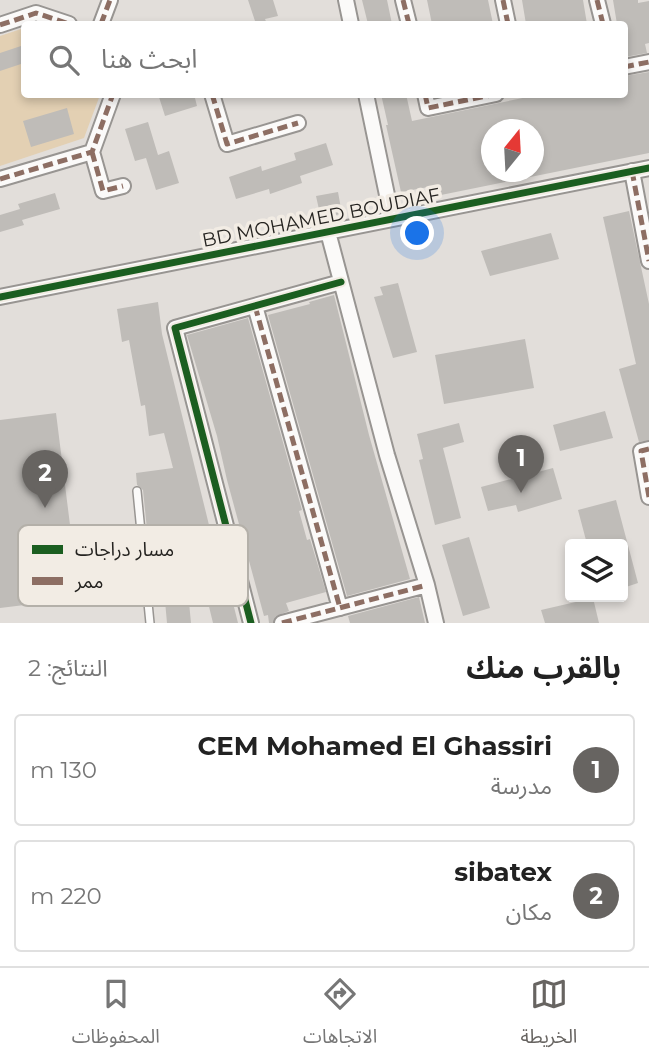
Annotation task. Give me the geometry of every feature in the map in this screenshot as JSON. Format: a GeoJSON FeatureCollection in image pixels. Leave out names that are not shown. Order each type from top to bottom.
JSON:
{"type":"FeatureCollection","features":[{"type":"Feature","properties":{"kind":"street"},"geometry":{"type":"LineString","coordinates":[[102,21],[110,0]]}},
{"type":"Feature","properties":{"kind":"street"},"geometry":{"type":"LineString","coordinates":[[345,0],[350,21]]}},
{"type":"Feature","properties":{"kind":"street"},"geometry":{"type":"LineString","coordinates":[[403,0],[408,21]]}},
{"type":"Feature","properties":{"kind":"street"},"geometry":{"type":"LineString","coordinates":[[503,0],[507,21]]}},
{"type":"Feature","properties":{"kind":"street"},"geometry":{"type":"LineString","coordinates":[[597,0],[602,21]]}},
{"type":"Feature","properties":{"kind":"street"},"geometry":{"type":"LineString","coordinates":[[0,25],[36,7],[63,21]]}},
{"type":"Feature","properties":{"kind":"street"},"geometry":{"type":"LineString","coordinates":[[628,66],[649,62]]}},
{"type":"Feature","properties":{"kind":"street"},"geometry":{"type":"LineString","coordinates":[[112,98],[92,152],[103,191],[123,186]]}},
{"type":"Feature","properties":{"kind":"street"},"geometry":{"type":"LineString","coordinates":[[213,98],[227,144],[298,122]]}},
{"type":"Feature","properties":{"kind":"street"},"geometry":{"type":"LineString","coordinates":[[367,98],[392,219]]}},
{"type":"Feature","properties":{"kind":"street"},"geometry":{"type":"LineString","coordinates":[[426,98],[428,108],[477,98]]}},
{"type":"Feature","properties":{"kind":"street"},"geometry":{"type":"LineString","coordinates":[[0,179],[92,152]]}},
{"type":"Feature","properties":{"kind":"street","name":"BD MOHAMED BOUDIAF"},"geometry":{"type":"LineString","coordinates":[[0,297],[649,168]]}},
{"type":"Feature","properties":{"kind":"street"},"geometry":{"type":"LineString","coordinates":[[632,171],[649,261]]}},
{"type":"Feature","properties":{"kind":"street"},"geometry":{"type":"LineString","coordinates":[[328,232],[387,455],[436,623]]}},
{"type":"Feature","properties":{"kind":"street"},"geometry":{"type":"LineString","coordinates":[[226,525],[175,328],[341,282]]}},
{"type":"Feature","properties":{"kind":"street"},"geometry":{"type":"LineString","coordinates":[[255,306],[340,608]]}},
{"type":"Feature","properties":{"kind":"street"},"geometry":{"type":"LineString","coordinates":[[649,449],[641,452],[649,497]]}},
{"type":"Feature","properties":{"kind":"street"},"geometry":{"type":"LineString","coordinates":[[282,623],[427,585]]}},
{"type":"Feature","properties":{"kind":"street"},"geometry":{"type":"LineString","coordinates":[[247,606],[251,623]]}},
{"type":"Feature","properties":{"kind":"lane"},"geometry":{"type":"LineString","coordinates":[[136,491],[140,525]]}},
{"type":"Feature","properties":{"kind":"shaded area"},"geometry":{"type":"Polygon","coordinates":[[[21,29],[21,98],[99,98],[84,138],[0,166],[0,36],[21,29]]]}},
{"type":"Feature","properties":{"kind":"building"},"geometry":{"type":"Polygon","coordinates":[[[248,0],[273,0],[278,16],[265,19],[266,21],[255,21],[248,0]]]}},
{"type":"Feature","properties":{"kind":"building"},"geometry":{"type":"Polygon","coordinates":[[[362,0],[387,0],[391,21],[367,21],[362,0]]]}},
{"type":"Feature","properties":{"kind":"building"},"geometry":{"type":"Polygon","coordinates":[[[427,0],[488,0],[492,21],[431,21],[427,0]]]}},
{"type":"Feature","properties":{"kind":"building"},"geometry":{"type":"Polygon","coordinates":[[[522,0],[583,0],[586,21],[526,21],[522,0]]]}},
{"type":"Feature","properties":{"kind":"building"},"geometry":{"type":"Polygon","coordinates":[[[613,0],[638,0],[638,3],[649,1],[649,43],[645,44],[647,53],[628,56],[628,21],[616,21],[613,0]]]}},
{"type":"Feature","properties":{"kind":"building"},"geometry":{"type":"Polygon","coordinates":[[[21,46],[21,64],[0,71],[0,53],[21,46]]]}},
{"type":"Feature","properties":{"kind":"building"},"geometry":{"type":"Polygon","coordinates":[[[649,72],[649,153],[544,174],[544,119],[481,119],[481,182],[505,182],[436,196],[434,186],[401,192],[382,98],[407,98],[412,121],[523,98],[628,98],[628,76],[649,72]]]}},
{"type":"Feature","properties":{"kind":"building"},"geometry":{"type":"Polygon","coordinates":[[[159,98],[195,98],[197,106],[165,116],[159,98]]]}},
{"type":"Feature","properties":{"kind":"building"},"geometry":{"type":"Polygon","coordinates":[[[67,108],[74,134],[31,147],[23,121],[67,108]]]}},
{"type":"Feature","properties":{"kind":"building"},"geometry":{"type":"Polygon","coordinates":[[[148,122],[158,155],[169,151],[179,183],[156,190],[146,158],[135,161],[125,129],[148,122]]]}},
{"type":"Feature","properties":{"kind":"building"},"geometry":{"type":"Polygon","coordinates":[[[326,143],[333,165],[300,176],[302,183],[270,194],[269,189],[236,199],[229,177],[261,166],[262,171],[296,160],[294,153],[326,143]]]}},
{"type":"Feature","properties":{"kind":"building"},"geometry":{"type":"Polygon","coordinates":[[[338,192],[342,214],[335,215],[336,220],[322,223],[316,196],[338,192]]]}},
{"type":"Feature","properties":{"kind":"building"},"geometry":{"type":"Polygon","coordinates":[[[55,193],[60,209],[22,220],[24,225],[0,232],[0,215],[20,209],[18,204],[55,193]]]}},
{"type":"Feature","properties":{"kind":"building"},"geometry":{"type":"Polygon","coordinates":[[[629,211],[649,304],[649,440],[639,442],[619,369],[636,364],[603,217],[629,211]]]}},
{"type":"Feature","properties":{"kind":"building"},"geometry":{"type":"Polygon","coordinates":[[[551,233],[559,259],[490,276],[481,251],[551,233]]]}},
{"type":"Feature","properties":{"kind":"building"},"geometry":{"type":"Polygon","coordinates":[[[398,283],[417,352],[393,358],[374,297],[383,295],[380,287],[398,283]]]}},
{"type":"Feature","properties":{"kind":"building"},"geometry":{"type":"Polygon","coordinates":[[[334,295],[369,435],[410,579],[347,596],[268,315],[334,295]]]}},
{"type":"Feature","properties":{"kind":"building"},"geometry":{"type":"Polygon","coordinates":[[[158,302],[162,334],[209,525],[147,525],[143,490],[137,485],[136,473],[173,468],[164,433],[149,436],[145,405],[141,406],[129,340],[122,342],[117,309],[158,302]]]}},
{"type":"Feature","properties":{"kind":"building"},"geometry":{"type":"Polygon","coordinates":[[[248,318],[302,510],[299,511],[307,540],[310,539],[326,592],[286,603],[289,611],[276,616],[273,623],[269,623],[268,615],[264,616],[248,557],[248,525],[239,525],[217,436],[187,335],[248,318]]]}},
{"type":"Feature","properties":{"kind":"building"},"geometry":{"type":"Polygon","coordinates":[[[525,339],[534,388],[444,404],[435,355],[525,339]]]}},
{"type":"Feature","properties":{"kind":"building"},"geometry":{"type":"Polygon","coordinates":[[[605,411],[613,438],[560,451],[553,425],[605,411]]]}},
{"type":"Feature","properties":{"kind":"building"},"geometry":{"type":"Polygon","coordinates":[[[56,413],[70,525],[18,525],[18,606],[0,608],[0,420],[56,413]]]}},
{"type":"Feature","properties":{"kind":"building"},"geometry":{"type":"Polygon","coordinates":[[[459,423],[464,442],[443,448],[461,518],[435,525],[419,460],[423,459],[417,434],[459,423]]]}},
{"type":"Feature","properties":{"kind":"building"},"geometry":{"type":"Polygon","coordinates":[[[553,468],[562,499],[518,512],[516,505],[488,511],[481,487],[553,468]]]}},
{"type":"Feature","properties":{"kind":"building"},"geometry":{"type":"Polygon","coordinates":[[[616,500],[626,539],[586,539],[578,510],[616,500]]]}},
{"type":"Feature","properties":{"kind":"building"},"geometry":{"type":"Polygon","coordinates":[[[469,537],[490,608],[463,616],[442,545],[469,537]]]}},
{"type":"Feature","properties":{"kind":"building"},"geometry":{"type":"Polygon","coordinates":[[[628,545],[638,583],[628,586],[628,545]]]}},
{"type":"Feature","properties":{"kind":"building"},"geometry":{"type":"Polygon","coordinates":[[[419,597],[425,623],[350,623],[348,616],[419,597]]]}},
{"type":"Feature","properties":{"kind":"building"},"geometry":{"type":"Polygon","coordinates":[[[576,602],[594,602],[599,623],[545,623],[541,610],[576,602]]]}},
{"type":"Feature","properties":{"kind":"building"},"geometry":{"type":"Polygon","coordinates":[[[165,606],[189,606],[191,623],[167,623],[165,606]]]}},
{"type":"Feature","properties":{"kind":"building"},"geometry":{"type":"Polygon","coordinates":[[[209,606],[234,606],[238,623],[213,623],[209,606]]]}},
{"type":"Feature","properties":{"kind":"marked path"},"geometry":{"type":"LineString","coordinates":[[102,21],[110,0]]}},
{"type":"Feature","properties":{"kind":"marked path"},"geometry":{"type":"LineString","coordinates":[[403,0],[408,21]]}},
{"type":"Feature","properties":{"kind":"marked path"},"geometry":{"type":"LineString","coordinates":[[503,0],[507,21]]}},
{"type":"Feature","properties":{"kind":"marked path"},"geometry":{"type":"LineString","coordinates":[[597,0],[602,21]]}},
{"type":"Feature","properties":{"kind":"marked path"},"geometry":{"type":"LineString","coordinates":[[0,25],[36,13],[60,21]]}},
{"type":"Feature","properties":{"kind":"marked path"},"geometry":{"type":"LineString","coordinates":[[628,66],[649,62]]}},
{"type":"Feature","properties":{"kind":"marked path"},"geometry":{"type":"LineString","coordinates":[[0,179],[92,152],[112,98]]}},
{"type":"Feature","properties":{"kind":"marked path"},"geometry":{"type":"LineString","coordinates":[[213,98],[227,144],[298,123]]}},
{"type":"Feature","properties":{"kind":"marked path"},"geometry":{"type":"LineString","coordinates":[[426,98],[428,108],[477,98]]}},
{"type":"Feature","properties":{"kind":"marked path"},"geometry":{"type":"LineString","coordinates":[[92,152],[103,191],[123,186]]}},
{"type":"Feature","properties":{"kind":"marked path"},"geometry":{"type":"LineString","coordinates":[[632,171],[649,261]]}},
{"type":"Feature","properties":{"kind":"marked path"},"geometry":{"type":"LineString","coordinates":[[255,306],[340,608]]}},
{"type":"Feature","properties":{"kind":"marked path"},"geometry":{"type":"LineString","coordinates":[[649,449],[641,451],[649,497]]}},
{"type":"Feature","properties":{"kind":"marked path"},"geometry":{"type":"LineString","coordinates":[[282,623],[427,585]]}},
{"type":"Feature","properties":{"kind":"cycle path"},"geometry":{"type":"LineString","coordinates":[[0,297],[649,168]]}},
{"type":"Feature","properties":{"kind":"cycle path"},"geometry":{"type":"LineString","coordinates":[[226,525],[175,328],[341,282]]}},
{"type":"Feature","properties":{"kind":"cycle path"},"geometry":{"type":"LineString","coordinates":[[247,606],[251,623]]}},
{"type":"Feature","properties":{"kind":"place","name":"CEM Mohamed El Ghassiri"},"geometry":{"type":"Point","coordinates":[521,493]}},
{"type":"Feature","properties":{"kind":"place","name":"sibatex"},"geometry":{"type":"Point","coordinates":[45,508]}}]}
